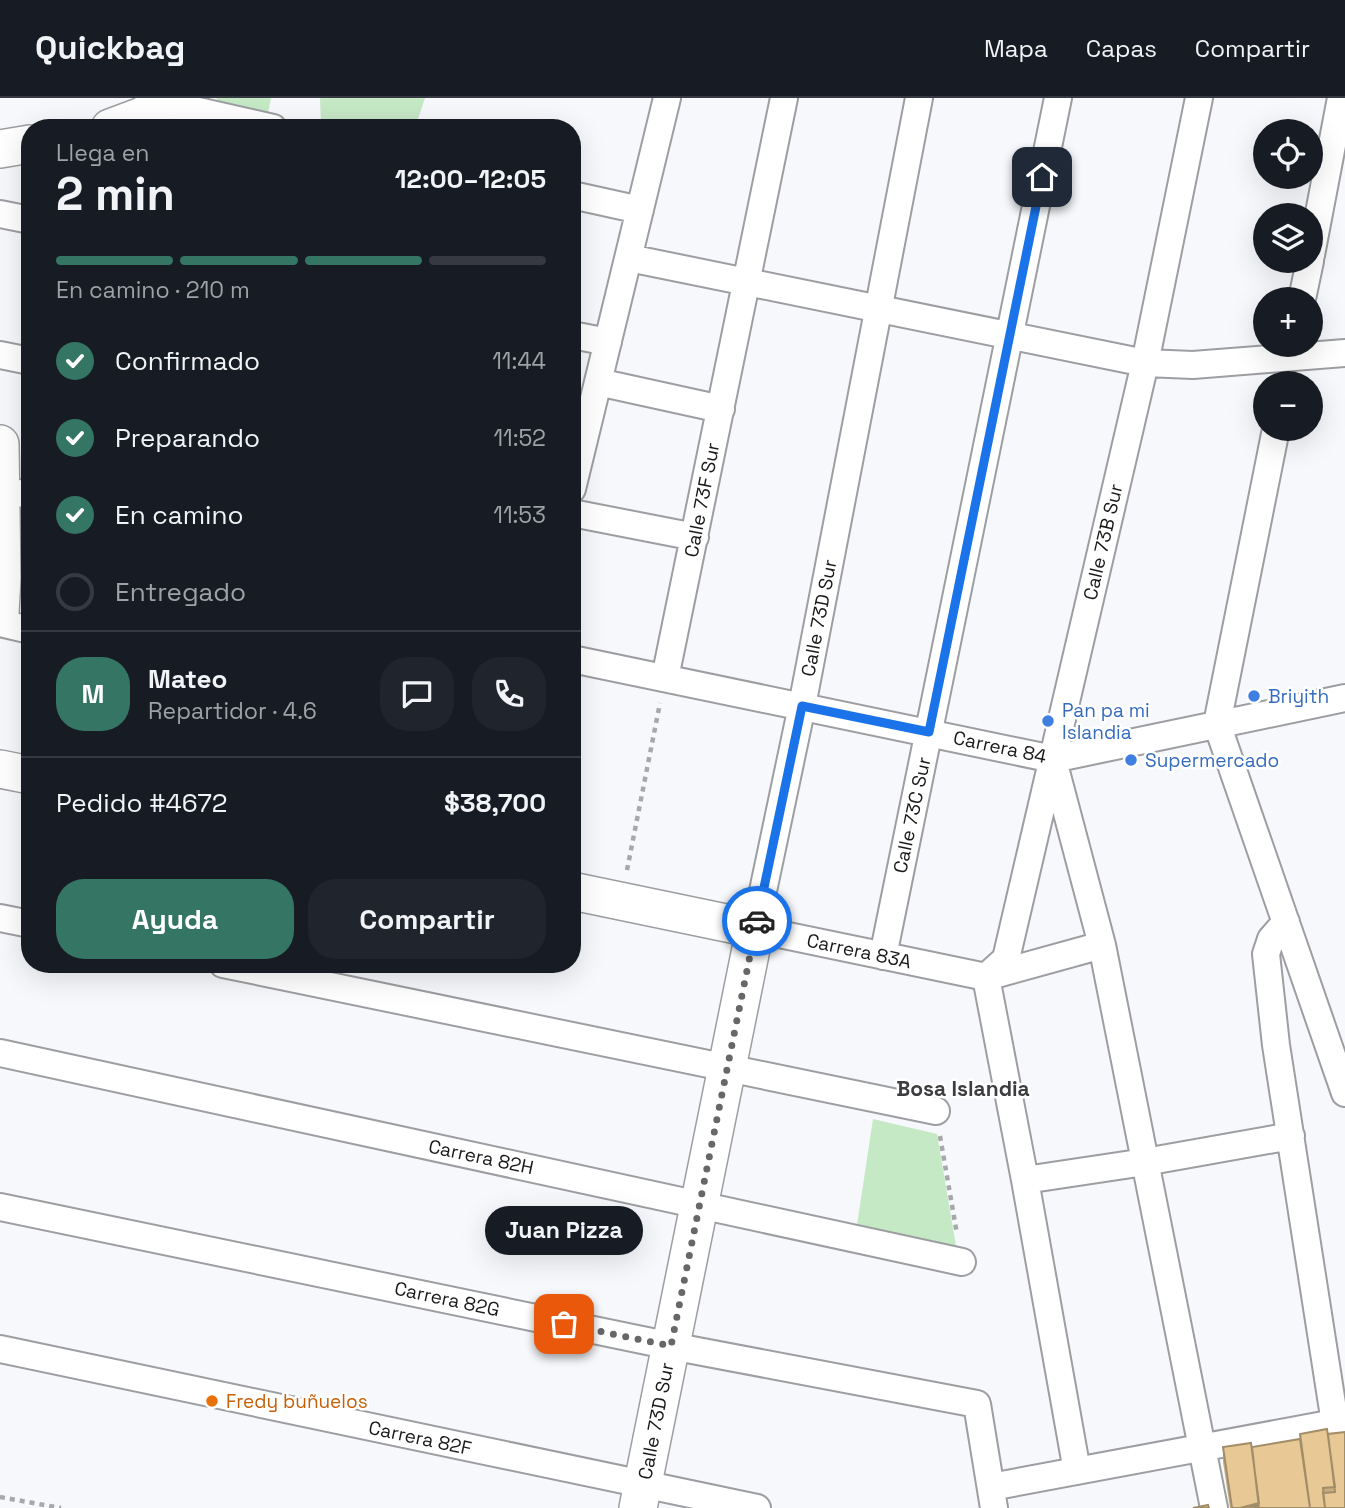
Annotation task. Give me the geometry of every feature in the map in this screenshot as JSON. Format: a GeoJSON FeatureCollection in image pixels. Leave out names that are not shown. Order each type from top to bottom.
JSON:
{"type":"FeatureCollection","features":[{"type":"Feature","properties":{"kind":"street"},"geometry":{"type":"LineString","coordinates":[[581,447],[667,98]]}},
{"type":"Feature","properties":{"kind":"street","name":"Calle 73F Sur"},"geometry":{"type":"LineString","coordinates":[[665,678],[783,98]]}},
{"type":"Feature","properties":{"kind":"street","name":"Calle 73D Sur"},"geometry":{"type":"LineString","coordinates":[[641,1497],[802,706],[919,98]]}},
{"type":"Feature","properties":{"kind":"street","name":"Calle 73C Sur"},"geometry":{"type":"LineString","coordinates":[[883,956],[1058,98]]}},
{"type":"Feature","properties":{"kind":"street","name":"Calle 73B Sur"},"geometry":{"type":"LineString","coordinates":[[986,977],[1006,959],[1145,363],[1199,98]]}},
{"type":"Feature","properties":{"kind":"street"},"geometry":{"type":"LineString","coordinates":[[1321,203],[1341,98]]}},
{"type":"Feature","properties":{"kind":"street"},"geometry":{"type":"LineString","coordinates":[[117,117],[142,116],[168,101],[238,119]]}},
{"type":"Feature","properties":{"kind":"street"},"geometry":{"type":"LineString","coordinates":[[0,149],[21,146]]}},
{"type":"Feature","properties":{"kind":"street"},"geometry":{"type":"LineString","coordinates":[[581,197],[640,210]]}},
{"type":"Feature","properties":{"kind":"street"},"geometry":{"type":"LineString","coordinates":[[0,214],[21,218]]}},
{"type":"Feature","properties":{"kind":"street"},"geometry":{"type":"LineString","coordinates":[[629,258],[1145,363],[1193,365],[1290,362],[1345,353]]}},
{"type":"Feature","properties":{"kind":"street"},"geometry":{"type":"LineString","coordinates":[[581,337],[608,342]]}},
{"type":"Feature","properties":{"kind":"street"},"geometry":{"type":"LineString","coordinates":[[0,355],[21,359]]}},
{"type":"Feature","properties":{"kind":"street"},"geometry":{"type":"LineString","coordinates":[[598,382],[720,409]]}},
{"type":"Feature","properties":{"kind":"street"},"geometry":{"type":"LineString","coordinates":[[1274,441],[1217,724],[1345,1093]]}},
{"type":"Feature","properties":{"kind":"street"},"geometry":{"type":"LineString","coordinates":[[0,444],[0,613]]}},
{"type":"Feature","properties":{"kind":"street"},"geometry":{"type":"LineString","coordinates":[[1,489],[21,493]]}},
{"type":"Feature","properties":{"kind":"street"},"geometry":{"type":"LineString","coordinates":[[581,515],[695,537]]}},
{"type":"Feature","properties":{"kind":"street"},"geometry":{"type":"LineString","coordinates":[[0,623],[21,628]]}},
{"type":"Feature","properties":{"kind":"street","name":"Carrera 84"},"geometry":{"type":"LineString","coordinates":[[581,661],[1053,759],[1345,698]]}},
{"type":"Feature","properties":{"kind":"street"},"geometry":{"type":"LineString","coordinates":[[1053,759],[1102,945],[1213,1508]]}},
{"type":"Feature","properties":{"kind":"street"},"geometry":{"type":"LineString","coordinates":[[0,769],[21,773]]}},
{"type":"Feature","properties":{"kind":"street","name":"Carrera 83A"},"geometry":{"type":"LineString","coordinates":[[581,893],[986,977],[1102,945]]}},
{"type":"Feature","properties":{"kind":"street"},"geometry":{"type":"LineString","coordinates":[[0,918],[21,922]]}},
{"type":"Feature","properties":{"kind":"street"},"geometry":{"type":"LineString","coordinates":[[992,1497],[1077,1471],[1340,1422],[1276,1045],[1266,954],[1271,939],[1286,922]]}},
{"type":"Feature","properties":{"kind":"street"},"geometry":{"type":"LineString","coordinates":[[267,973],[936,1111]]}},
{"type":"Feature","properties":{"kind":"street"},"geometry":{"type":"LineString","coordinates":[[986,977],[1026,1180],[1077,1471]]}},
{"type":"Feature","properties":{"kind":"street","name":"Carrera 82H"},"geometry":{"type":"LineString","coordinates":[[0,1053],[962,1262]]}},
{"type":"Feature","properties":{"kind":"street"},"geometry":{"type":"LineString","coordinates":[[1026,1180],[1291,1136]]}},
{"type":"Feature","properties":{"kind":"street","name":"Carrera 82G"},"geometry":{"type":"LineString","coordinates":[[0,1207],[671,1346],[977,1404],[992,1497]]}},
{"type":"Feature","properties":{"kind":"street","name":"Carrera 82F"},"geometry":{"type":"LineString","coordinates":[[0,1349],[641,1497],[757,1508]]}},
{"type":"Feature","properties":{"kind":"path"},"geometry":{"type":"LineString","coordinates":[[621,901],[665,678]]}},
{"type":"Feature","properties":{"kind":"path"},"geometry":{"type":"LineString","coordinates":[[936,1111],[962,1262]]}},
{"type":"Feature","properties":{"kind":"path"},"geometry":{"type":"LineString","coordinates":[[0,1497],[61,1508]]}},
{"type":"Feature","properties":{"kind":"green space"},"geometry":{"type":"Polygon","coordinates":[[[216,98],[271,98],[268,113],[220,103],[216,98]]]}},
{"type":"Feature","properties":{"kind":"green space"},"geometry":{"type":"Polygon","coordinates":[[[320,98],[425,98],[418,119],[321,119],[320,98]]]}},
{"type":"Feature","properties":{"kind":"green space"},"geometry":{"type":"Polygon","coordinates":[[[873,1119],[937,1134],[956,1246],[857,1225],[873,1119]]]}},
{"type":"Feature","properties":{"kind":"building"},"geometry":{"type":"Polygon","coordinates":[[[1327,1429],[1335,1487],[1323,1488],[1325,1508],[1310,1508],[1300,1434],[1327,1429]]]}},
{"type":"Feature","properties":{"kind":"building"},"geometry":{"type":"Polygon","coordinates":[[[1345,1432],[1345,1508],[1325,1508],[1323,1493],[1335,1492],[1328,1434],[1345,1432]]]}},
{"type":"Feature","properties":{"kind":"building"},"geometry":{"type":"Polygon","coordinates":[[[1300,1439],[1310,1508],[1259,1508],[1252,1447],[1300,1439]]]}},
{"type":"Feature","properties":{"kind":"building"},"geometry":{"type":"Polygon","coordinates":[[[1251,1443],[1259,1503],[1232,1508],[1223,1447],[1251,1443]]]}},
{"type":"Feature","properties":{"kind":"way so far"},"geometry":{"type":"LineString","coordinates":[[564,1324],[671,1346],[757,921]]}},
{"type":"Feature","properties":{"kind":"place","name":"Briyith"},"geometry":{"type":"Point","coordinates":[1254,696]}},
{"type":"Feature","properties":{"kind":"place","name":"Pan pa mi Islandia"},"geometry":{"type":"Point","coordinates":[1048,721]}},
{"type":"Feature","properties":{"kind":"place","name":"Supermercado"},"geometry":{"type":"Point","coordinates":[1131,760]}},
{"type":"Feature","properties":{"kind":"place","name":"Juan Pizza"},"geometry":{"type":"Point","coordinates":[564,1324]}},
{"type":"Feature","properties":{"kind":"place","name":"Fredy buñuelos"},"geometry":{"type":"Point","coordinates":[212,1401]}},
{"type":"Feature","properties":{"kind":"district","name":"Bosa Islandia"},"geometry":{"type":"Point","coordinates":[963,1088]}},
{"type":"Feature","properties":{"kind":"route"},"geometry":{"type":"LineString","coordinates":[[757,921],[802,706],[929,732],[1042,177]]}}]}
